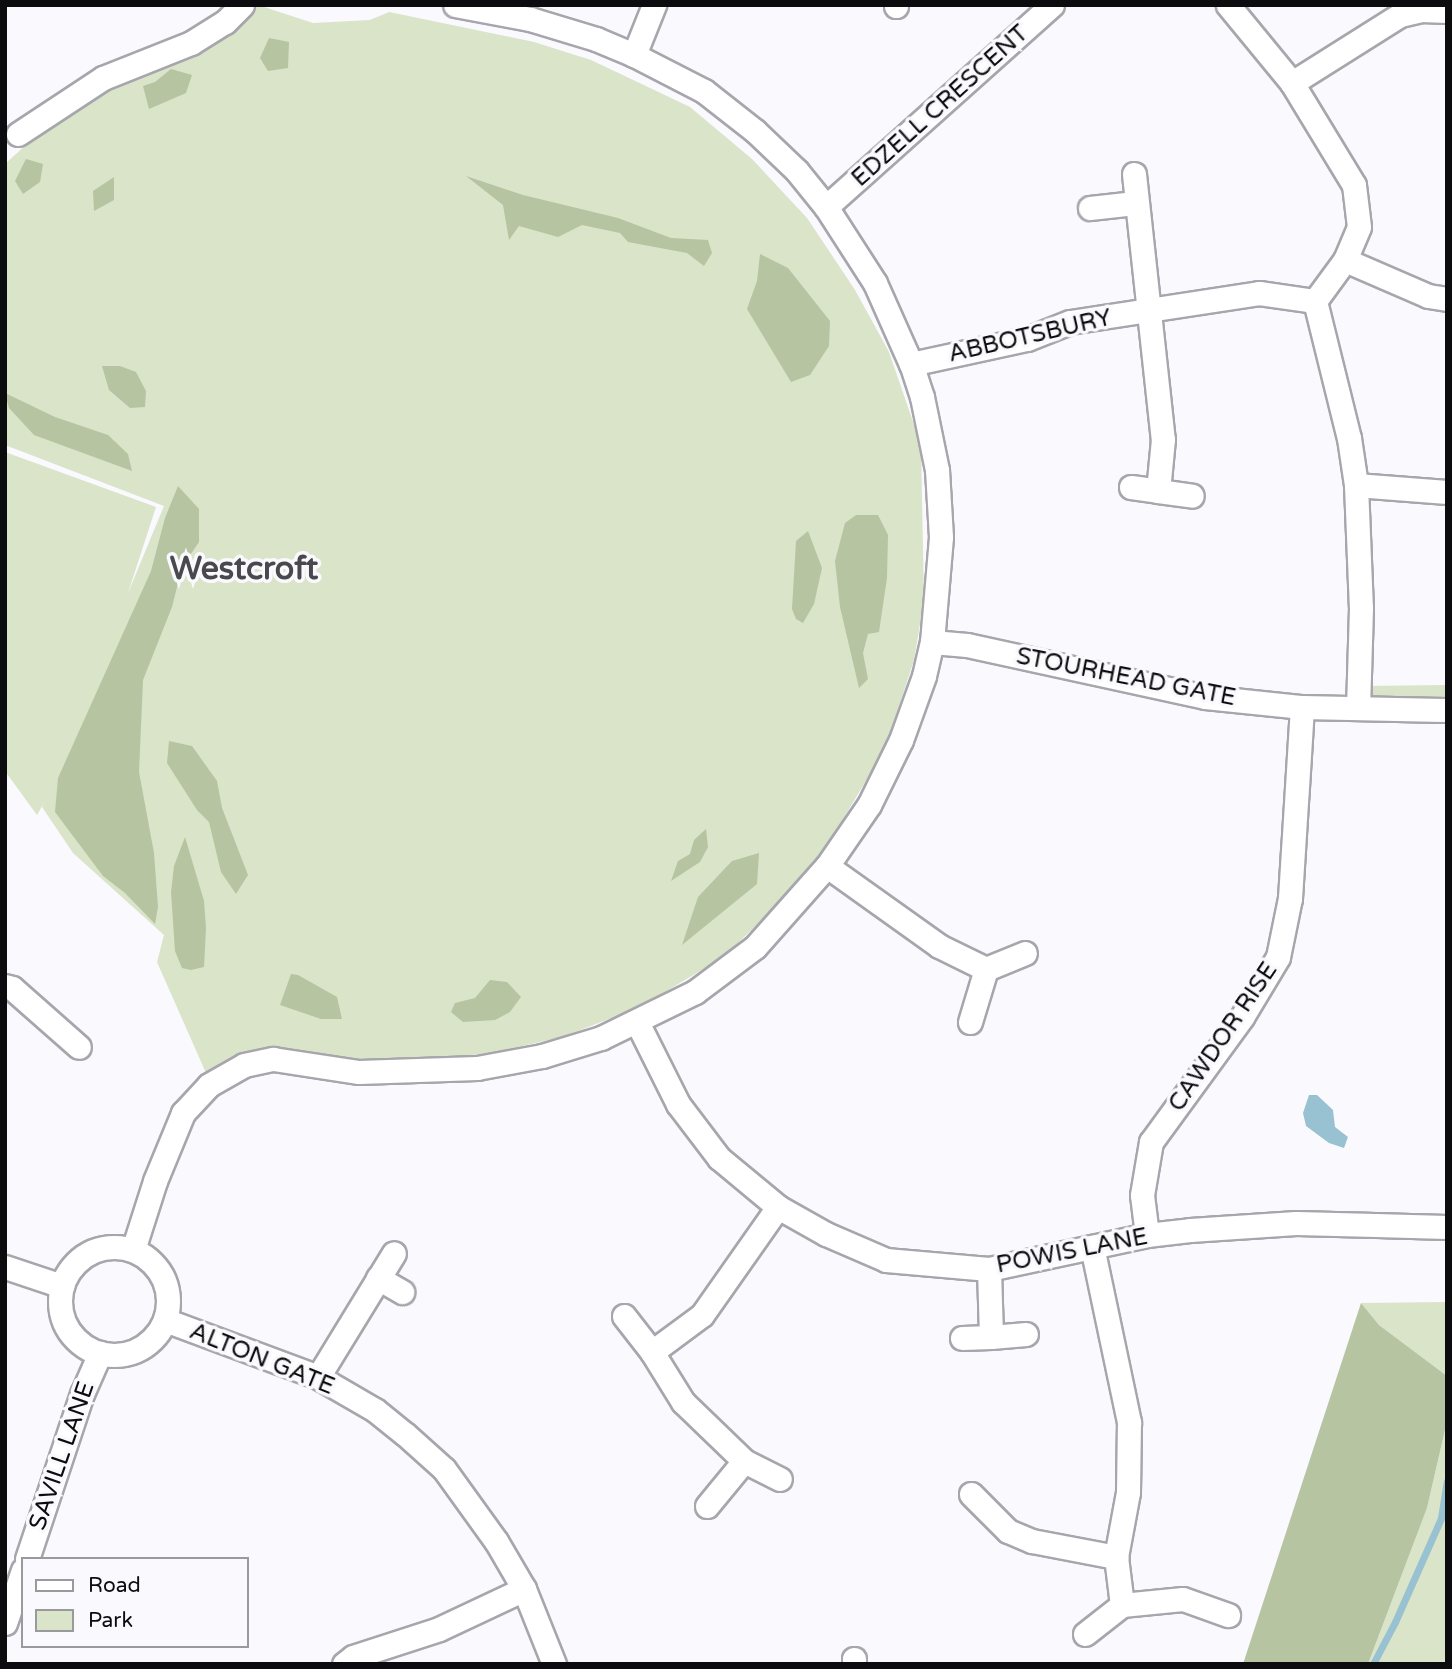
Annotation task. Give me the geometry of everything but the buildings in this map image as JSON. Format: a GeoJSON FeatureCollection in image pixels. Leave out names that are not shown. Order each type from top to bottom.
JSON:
{"type":"FeatureCollection","features":[{"type":"Feature","properties":{"kind":"street"},"geometry":{"type":"LineString","coordinates":[[18,134],[103,78],[191,43],[225,22],[242,5]]}},
{"type":"Feature","properties":{"kind":"street"},"geometry":{"type":"LineString","coordinates":[[133,1250],[155,1181],[183,1113],[209,1085],[244,1065],[273,1059],[359,1072],[477,1068],[542,1056],[601,1038],[637,1022],[695,992],[755,947],[827,866],[869,805],[901,740],[932,642],[941,537],[937,470],[922,397],[911,364],[875,283],[827,207],[804,178],[755,131],[704,91],[634,55],[530,19],[455,5]]}},
{"type":"Feature","properties":{"kind":"street"},"geometry":{"type":"LineString","coordinates":[[634,55],[654,5]]}},
{"type":"Feature","properties":{"kind":"street","name":"EDZELL CRESCENT"},"geometry":{"type":"LineString","coordinates":[[827,207],[1052,5]]}},
{"type":"Feature","properties":{"kind":"street"},"geometry":{"type":"LineString","coordinates":[[1228,5],[1292,83],[1354,185],[1359,227],[1345,260],[1315,301],[1349,438],[1356,485],[1361,608],[1358,708]]}},
{"type":"Feature","properties":{"kind":"street"},"geometry":{"type":"LineString","coordinates":[[1292,83],[1400,15],[1421,10],[1447,11]]}},
{"type":"Feature","properties":{"kind":"street","name":"ABBOTSBURY"},"geometry":{"type":"LineString","coordinates":[[1133,174],[1163,439],[1158,491]]}},
{"type":"Feature","properties":{"kind":"street"},"geometry":{"type":"LineString","coordinates":[[1090,208],[1135,203]]}},
{"type":"Feature","properties":{"kind":"street"},"geometry":{"type":"LineString","coordinates":[[1345,260],[1428,296],[1447,299]]}},
{"type":"Feature","properties":{"kind":"street","name":"ABBOTSBURY"},"geometry":{"type":"LineString","coordinates":[[911,364],[1027,339],[1070,322],[1259,293],[1315,301]]}},
{"type":"Feature","properties":{"kind":"street"},"geometry":{"type":"LineString","coordinates":[[1356,485],[1447,492]]}},
{"type":"Feature","properties":{"kind":"street"},"geometry":{"type":"LineString","coordinates":[[1131,487],[1192,496]]}},
{"type":"Feature","properties":{"kind":"street","name":"STOURHEAD GATE"},"geometry":{"type":"LineString","coordinates":[[932,642],[967,645],[1205,697],[1302,707],[1447,710]]}},
{"type":"Feature","properties":{"kind":"street","name":"CAWDOR RISE"},"geometry":{"type":"LineString","coordinates":[[1147,1235],[1142,1195],[1151,1142],[1242,1017],[1278,957],[1290,898],[1302,707]]}},
{"type":"Feature","properties":{"kind":"street"},"geometry":{"type":"LineString","coordinates":[[827,866],[939,946],[986,969],[1025,953]]}},
{"type":"Feature","properties":{"kind":"street"},"geometry":{"type":"LineString","coordinates":[[970,1022],[986,969]]}},
{"type":"Feature","properties":{"kind":"street"},"geometry":{"type":"LineString","coordinates":[[5,986],[12,988],[79,1048]]}},
{"type":"Feature","properties":{"kind":"street","name":"POWIS LANE"},"geometry":{"type":"LineString","coordinates":[[637,1022],[678,1104],[719,1158],[778,1207],[826,1234],[886,1260],[989,1269],[1147,1235],[1296,1223],[1447,1227]]}},
{"type":"Feature","properties":{"kind":"street"},"geometry":{"type":"LineString","coordinates":[[652,1352],[702,1315],[778,1207]]}},
{"type":"Feature","properties":{"kind":"street"},"geometry":{"type":"LineString","coordinates":[[116,1247],[133,1250],[148,1259],[163,1279],[168,1303],[165,1320],[157,1334],[139,1349],[116,1355],[100,1353],[81,1344],[67,1328],[61,1314],[62,1286],[70,1270],[82,1257],[98,1249],[116,1247]]}},
{"type":"Feature","properties":{"kind":"street"},"geometry":{"type":"LineString","coordinates":[[1092,1247],[1129,1422],[1128,1492],[1116,1557],[1122,1605]]}},
{"type":"Feature","properties":{"kind":"street"},"geometry":{"type":"LineString","coordinates":[[318,1377],[394,1253]]}},
{"type":"Feature","properties":{"kind":"street"},"geometry":{"type":"LineString","coordinates":[[5,1267],[62,1286]]}},
{"type":"Feature","properties":{"kind":"street"},"geometry":{"type":"LineString","coordinates":[[989,1269],[991,1337]]}},
{"type":"Feature","properties":{"kind":"street"},"geometry":{"type":"LineString","coordinates":[[378,1279],[402,1292]]}},
{"type":"Feature","properties":{"kind":"street"},"geometry":{"type":"LineString","coordinates":[[624,1316],[652,1352],[683,1402],[744,1461],[780,1479]]}},
{"type":"Feature","properties":{"kind":"street","name":"ALTON GATE"},"geometry":{"type":"LineString","coordinates":[[165,1320],[318,1377],[374,1410],[444,1469],[489,1531],[524,1590],[554,1664]]}},
{"type":"Feature","properties":{"kind":"street"},"geometry":{"type":"LineString","coordinates":[[962,1338],[1026,1334]]}},
{"type":"Feature","properties":{"kind":"street","name":"SAVILL LANE"},"geometry":{"type":"LineString","coordinates":[[28,1557],[81,1396],[100,1353]]}},
{"type":"Feature","properties":{"kind":"street"},"geometry":{"type":"LineString","coordinates":[[707,1506],[744,1461]]}},
{"type":"Feature","properties":{"kind":"street"},"geometry":{"type":"LineString","coordinates":[[971,1494],[1008,1531],[1032,1541],[1116,1557]]}},
{"type":"Feature","properties":{"kind":"street"},"geometry":{"type":"LineString","coordinates":[[5,1623],[21,1576]]}},
{"type":"Feature","properties":{"kind":"street"},"geometry":{"type":"LineString","coordinates":[[344,1664],[353,1657],[439,1629],[524,1590]]}},
{"type":"Feature","properties":{"kind":"street"},"geometry":{"type":"LineString","coordinates":[[1085,1634],[1122,1605],[1183,1599],[1228,1615]]}},
{"type":"Feature","properties":{"kind":"green space"},"geometry":{"type":"Polygon","coordinates":[[[258,5],[313,23],[370,20],[389,12],[534,42],[591,60],[690,107],[752,159],[807,218],[855,290],[889,352],[921,445],[924,600],[914,660],[885,749],[810,874],[723,957],[640,1007],[562,1037],[496,1052],[374,1067],[270,1052],[237,1055],[206,1073],[157,962],[164,935],[73,853],[42,807],[45,801],[37,815],[5,771],[5,452],[156,507],[128,593],[164,506],[5,445],[5,164],[38,134],[107,89],[206,50],[258,5]]]}},
{"type":"Feature","properties":{"kind":"green space"},"geometry":{"type":"Polygon","coordinates":[[[269,38],[289,42],[288,68],[268,71],[260,58],[269,38]]]}},
{"type":"Feature","properties":{"kind":"green space"},"geometry":{"type":"Polygon","coordinates":[[[171,69],[192,75],[186,93],[149,109],[143,86],[155,82],[171,69]]]}},
{"type":"Feature","properties":{"kind":"green space"},"geometry":{"type":"Polygon","coordinates":[[[26,159],[43,164],[40,182],[23,194],[15,181],[26,159]]]}},
{"type":"Feature","properties":{"kind":"green space"},"geometry":{"type":"Polygon","coordinates":[[[466,176],[523,195],[618,218],[671,238],[708,240],[712,253],[704,266],[687,253],[628,242],[620,233],[582,225],[558,237],[519,226],[509,240],[503,205],[466,176]]]}},
{"type":"Feature","properties":{"kind":"green space"},"geometry":{"type":"Polygon","coordinates":[[[114,177],[114,200],[94,211],[93,191],[114,177]]]}},
{"type":"Feature","properties":{"kind":"green space"},"geometry":{"type":"Polygon","coordinates":[[[760,254],[788,268],[830,321],[829,346],[810,375],[791,382],[747,309],[757,281],[760,254]]]}},
{"type":"Feature","properties":{"kind":"green space"},"geometry":{"type":"Polygon","coordinates":[[[102,366],[120,366],[136,372],[146,391],[145,407],[130,408],[109,390],[102,366]]]}},
{"type":"Feature","properties":{"kind":"green space"},"geometry":{"type":"Polygon","coordinates":[[[5,393],[55,417],[108,435],[128,454],[132,471],[34,435],[9,408],[5,393]]]}},
{"type":"Feature","properties":{"kind":"green space"},"geometry":{"type":"Polygon","coordinates":[[[178,486],[199,509],[199,542],[182,567],[172,607],[143,680],[139,772],[154,853],[158,907],[155,924],[125,893],[103,876],[55,812],[58,778],[151,571],[165,518],[178,486]]]}},
{"type":"Feature","properties":{"kind":"green space"},"geometry":{"type":"Polygon","coordinates":[[[856,515],[878,515],[888,535],[887,578],[879,632],[868,634],[863,653],[868,679],[859,688],[840,607],[835,561],[845,523],[856,515]]]}},
{"type":"Feature","properties":{"kind":"green space"},"geometry":{"type":"Polygon","coordinates":[[[808,531],[822,568],[814,604],[803,623],[796,619],[792,609],[796,541],[808,531]]]}},
{"type":"Feature","properties":{"kind":"green space"},"geometry":{"type":"Polygon","coordinates":[[[1447,685],[1447,702],[1381,703],[1372,697],[1366,686],[1447,685]]]}},
{"type":"Feature","properties":{"kind":"green space"},"geometry":{"type":"Polygon","coordinates":[[[169,741],[192,746],[217,781],[222,808],[248,875],[236,894],[221,872],[209,822],[197,810],[167,763],[169,741]]]}},
{"type":"Feature","properties":{"kind":"green space"},"geometry":{"type":"Polygon","coordinates":[[[706,829],[708,847],[700,862],[671,881],[678,861],[690,854],[694,840],[706,829]]]}},
{"type":"Feature","properties":{"kind":"green space"},"geometry":{"type":"Polygon","coordinates":[[[185,837],[204,901],[206,928],[204,967],[191,970],[182,968],[175,951],[171,892],[174,866],[185,837]]]}},
{"type":"Feature","properties":{"kind":"green space"},"geometry":{"type":"Polygon","coordinates":[[[759,853],[757,884],[682,945],[698,897],[732,861],[759,853]]]}},
{"type":"Feature","properties":{"kind":"green space"},"geometry":{"type":"Polygon","coordinates":[[[291,974],[298,975],[337,997],[342,1019],[321,1019],[280,1005],[291,974]]]}},
{"type":"Feature","properties":{"kind":"green space"},"geometry":{"type":"Polygon","coordinates":[[[490,980],[507,982],[521,997],[510,1012],[495,1020],[463,1022],[451,1012],[455,1003],[475,998],[490,980]]]}},
{"type":"Feature","properties":{"kind":"green space"},"geometry":{"type":"Polygon","coordinates":[[[1447,1302],[1447,1376],[1379,1325],[1361,1303],[1447,1302]]]}},
{"type":"Feature","properties":{"kind":"green space"},"geometry":{"type":"Polygon","coordinates":[[[1361,1303],[1379,1325],[1447,1376],[1447,1421],[1427,1508],[1368,1664],[1243,1664],[1361,1303]]]}},
{"type":"Feature","properties":{"kind":"green space"},"geometry":{"type":"Polygon","coordinates":[[[1447,1421],[1447,1664],[1368,1664],[1427,1508],[1447,1421]]]}},
{"type":"Feature","properties":{"kind":"water"},"geometry":{"type":"Polygon","coordinates":[[[1309,1095],[1317,1095],[1333,1110],[1335,1127],[1348,1137],[1344,1148],[1329,1143],[1306,1126],[1303,1113],[1309,1095]]]}},
{"type":"Feature","properties":{"kind":"waterway"},"geometry":{"type":"LineString","coordinates":[[1373,1664],[1395,1622],[1441,1518],[1447,1481]]}},
{"type":"Feature","properties":{"kind":"district","name":"Westcroft"},"geometry":{"type":"Point","coordinates":[244,569]}}]}
